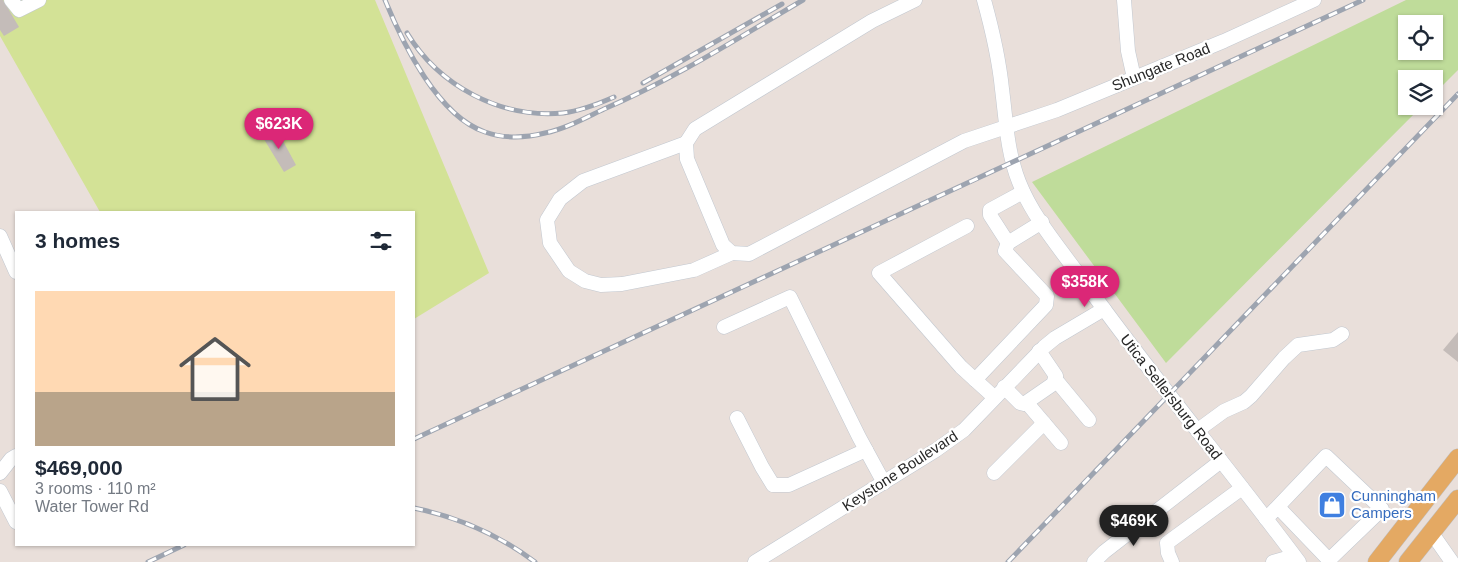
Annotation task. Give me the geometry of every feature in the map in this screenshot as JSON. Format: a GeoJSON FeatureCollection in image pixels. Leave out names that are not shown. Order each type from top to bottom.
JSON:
{"type":"FeatureCollection","features":[{"type":"Feature","properties":{"kind":"main road"},"geometry":{"type":"LineString","coordinates":[[1377,562],[1458,458]]}},
{"type":"Feature","properties":{"kind":"main road"},"geometry":{"type":"LineString","coordinates":[[1408,562],[1458,498]]}},
{"type":"Feature","properties":{"kind":"street"},"geometry":{"type":"LineString","coordinates":[[11,0],[19,10],[39,0]]}},
{"type":"Feature","properties":{"kind":"street"},"geometry":{"type":"LineString","coordinates":[[732,253],[723,245],[687,159],[686,143],[695,129],[872,21],[915,0]]}},
{"type":"Feature","properties":{"kind":"street","name":"Utica Sellersburg Road"},"geometry":{"type":"LineString","coordinates":[[984,0],[994,38],[1006,127],[1013,162],[1024,192],[1042,222],[1104,309],[1168,395],[1198,430],[1296,559]]}},
{"type":"Feature","properties":{"kind":"street"},"geometry":{"type":"LineString","coordinates":[[1124,0],[1128,51],[1134,78]]}},
{"type":"Feature","properties":{"kind":"street","name":"Shungate Road"},"geometry":{"type":"LineString","coordinates":[[686,143],[583,181],[560,199],[547,220],[550,243],[569,271],[585,281],[602,285],[622,284],[694,270],[732,253],[749,254],[979,134],[1057,110],[1224,41],[1314,0]]}},
{"type":"Feature","properties":{"kind":"street"},"geometry":{"type":"LineString","coordinates":[[1008,243],[990,215],[990,210],[1024,192]]}},
{"type":"Feature","properties":{"kind":"street"},"geometry":{"type":"LineString","coordinates":[[975,380],[1046,305],[1047,296],[1005,251],[1008,243],[1042,222]]}},
{"type":"Feature","properties":{"kind":"street"},"geometry":{"type":"LineString","coordinates":[[967,226],[879,273],[961,367],[994,398]]}},
{"type":"Feature","properties":{"kind":"street"},"geometry":{"type":"LineString","coordinates":[[0,236],[15,270]]}},
{"type":"Feature","properties":{"kind":"street"},"geometry":{"type":"LineString","coordinates":[[724,327],[790,297],[884,483]]}},
{"type":"Feature","properties":{"kind":"street","name":"Keystone Boulevard"},"geometry":{"type":"LineString","coordinates":[[760,560],[936,450],[964,430],[1039,351],[1054,338],[1104,309]]}},
{"type":"Feature","properties":{"kind":"street"},"geometry":{"type":"LineString","coordinates":[[1198,430],[1224,411],[1244,402],[1252,396],[1287,354],[1298,345],[1332,340],[1342,334]]}},
{"type":"Feature","properties":{"kind":"street"},"geometry":{"type":"LineString","coordinates":[[1039,351],[1056,376],[1056,380],[1089,420]]}},
{"type":"Feature","properties":{"kind":"street"},"geometry":{"type":"LineString","coordinates":[[1004,387],[1020,403],[1027,403],[1056,380]]}},
{"type":"Feature","properties":{"kind":"street"},"geometry":{"type":"LineString","coordinates":[[1027,403],[1061,443]]}},
{"type":"Feature","properties":{"kind":"street"},"geometry":{"type":"LineString","coordinates":[[737,418],[773,485],[790,485],[866,450]]}},
{"type":"Feature","properties":{"kind":"street"},"geometry":{"type":"LineString","coordinates":[[994,473],[1044,423]]}},
{"type":"Feature","properties":{"kind":"street"},"geometry":{"type":"LineString","coordinates":[[0,473],[11,458],[15,456]]}},
{"type":"Feature","properties":{"kind":"street"},"geometry":{"type":"LineString","coordinates":[[1266,519],[1326,456],[1382,509],[1329,560],[1278,507]]}},
{"type":"Feature","properties":{"kind":"street"},"geometry":{"type":"LineString","coordinates":[[1094,562],[1104,552],[1220,461]]}},
{"type":"Feature","properties":{"kind":"street"},"geometry":{"type":"LineString","coordinates":[[1172,562],[1168,553],[1167,543],[1242,488]]}},
{"type":"Feature","properties":{"kind":"street"},"geometry":{"type":"LineString","coordinates":[[0,491],[15,520]]}},
{"type":"Feature","properties":{"kind":"street"},"geometry":{"type":"LineString","coordinates":[[1431,532],[1451,562]]}},
{"type":"Feature","properties":{"kind":"street"},"geometry":{"type":"LineString","coordinates":[[1273,562],[1296,559]]}},
{"type":"Feature","properties":{"kind":"green space"},"geometry":{"type":"Polygon","coordinates":[[[0,0],[375,0],[489,273],[415,318],[415,211],[99,211],[0,36],[0,0]]]}},
{"type":"Feature","properties":{"kind":"green space"},"geometry":{"type":"Polygon","coordinates":[[[1406,0],[1458,0],[1458,70],[1443,85],[1443,70],[1398,70],[1398,115],[1413,115],[1166,363],[1032,182],[1406,0]]]}},
{"type":"Feature","properties":{"kind":"building"},"geometry":{"type":"Polygon","coordinates":[[[0,0],[3,0],[19,27],[4,36],[0,30],[0,0]]]}},
{"type":"Feature","properties":{"kind":"building"},"geometry":{"type":"Polygon","coordinates":[[[276,128],[296,165],[284,172],[262,136],[276,128]]]}},
{"type":"Feature","properties":{"kind":"building"},"geometry":{"type":"Polygon","coordinates":[[[1458,332],[1458,362],[1443,350],[1458,332]]]}},
{"type":"Feature","properties":{"kind":"railway"},"geometry":{"type":"LineString","coordinates":[[385,0],[412,57],[437,95],[452,111],[468,124],[485,132],[515,137],[538,135],[560,129],[630,97],[705,58],[803,0]]}},
{"type":"Feature","properties":{"kind":"railway"},"geometry":{"type":"LineString","coordinates":[[415,439],[1363,0]]}},
{"type":"Feature","properties":{"kind":"railway"},"geometry":{"type":"LineString","coordinates":[[643,83],[782,4]]}},
{"type":"Feature","properties":{"kind":"railway"},"geometry":{"type":"LineString","coordinates":[[407,33],[420,52],[436,69],[474,95],[495,104],[517,110],[563,113],[589,107],[614,97]]}},
{"type":"Feature","properties":{"kind":"railway"},"geometry":{"type":"LineString","coordinates":[[1008,562],[1458,94]]}},
{"type":"Feature","properties":{"kind":"railway"},"geometry":{"type":"LineString","coordinates":[[415,508],[446,516],[478,528],[507,543],[535,562]]}},
{"type":"Feature","properties":{"kind":"railway"},"geometry":{"type":"LineString","coordinates":[[148,562],[182,546]]}},
{"type":"Feature","properties":{"kind":"place","name":"Cunningham Campers"},"geometry":{"type":"Point","coordinates":[1332,505]}}]}
